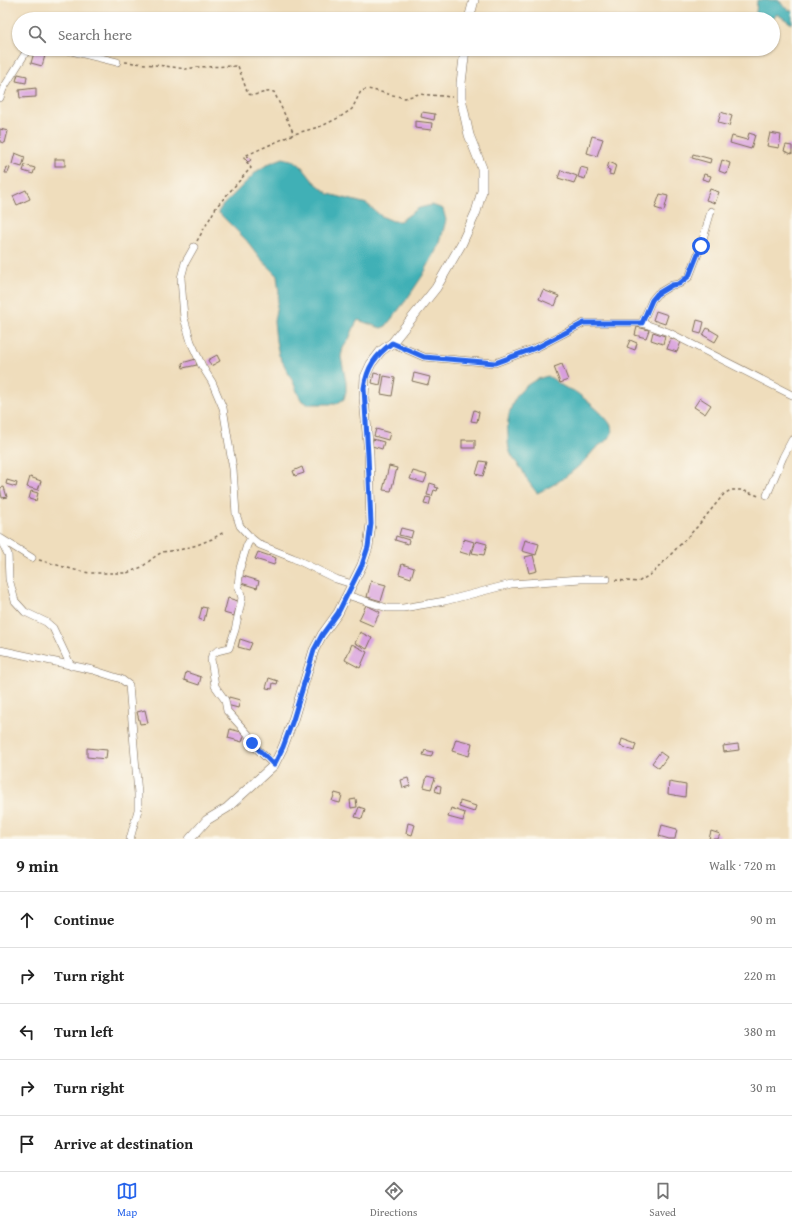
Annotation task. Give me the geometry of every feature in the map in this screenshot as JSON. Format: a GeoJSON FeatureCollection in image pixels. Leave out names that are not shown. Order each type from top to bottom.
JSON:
{"type":"FeatureCollection","features":[{"type":"Feature","properties":{"kind":"street"},"geometry":{"type":"LineString","coordinates":[[471,12],[474,0]]}},
{"type":"Feature","properties":{"kind":"street"},"geometry":{"type":"LineString","coordinates":[[0,98],[3,89],[24,56]]}},
{"type":"Feature","properties":{"kind":"street"},"geometry":{"type":"LineString","coordinates":[[92,56],[117,62]]}},
{"type":"Feature","properties":{"kind":"street"},"geometry":{"type":"LineString","coordinates":[[190,839],[207,820],[227,808],[274,765],[283,747],[293,720],[314,650],[322,635],[338,613],[362,565],[368,547],[371,524],[364,398],[365,377],[371,364],[381,351],[392,343],[436,288],[469,229],[482,191],[482,168],[468,135],[461,98],[464,56]]}},
{"type":"Feature","properties":{"kind":"street"},"geometry":{"type":"LineString","coordinates":[[642,323],[652,300],[657,294],[672,285],[679,284],[689,276],[701,246],[711,211]]}},
{"type":"Feature","properties":{"kind":"street"},"geometry":{"type":"LineString","coordinates":[[194,247],[184,264],[181,278],[184,318],[191,342],[202,366],[212,382],[223,408],[233,469],[236,514],[240,526],[260,545],[286,555],[336,579],[352,584]]}},
{"type":"Feature","properties":{"kind":"street"},"geometry":{"type":"LineString","coordinates":[[392,343],[424,357],[495,363],[538,347],[584,323],[642,323],[668,332],[792,395]]}},
{"type":"Feature","properties":{"kind":"street"},"geometry":{"type":"LineString","coordinates":[[767,495],[792,440]]}},
{"type":"Feature","properties":{"kind":"street"},"geometry":{"type":"LineString","coordinates":[[251,538],[247,545],[240,568],[238,585],[242,598],[235,630],[228,648],[212,654],[211,659],[215,686],[225,700],[227,712],[248,734],[252,743],[257,749],[274,765]]}},
{"type":"Feature","properties":{"kind":"street"},"geometry":{"type":"LineString","coordinates":[[0,539],[32,558]]}},
{"type":"Feature","properties":{"kind":"street"},"geometry":{"type":"LineString","coordinates":[[0,539],[8,554],[9,579],[15,601],[25,612],[46,622],[53,628],[71,666]]}},
{"type":"Feature","properties":{"kind":"street"},"geometry":{"type":"LineString","coordinates":[[347,595],[387,608],[403,608],[445,601],[511,584],[559,580],[607,579]]}},
{"type":"Feature","properties":{"kind":"street"},"geometry":{"type":"LineString","coordinates":[[0,650],[93,670],[121,679],[129,685],[138,794],[138,810],[130,839]]}},
{"type":"Feature","properties":{"kind":"path"},"geometry":{"type":"LineString","coordinates":[[117,62],[186,69],[197,67],[238,66],[248,94],[252,95],[270,91],[274,92],[294,134]]}},
{"type":"Feature","properties":{"kind":"path"},"geometry":{"type":"LineString","coordinates":[[194,247],[217,206],[250,170],[251,168],[244,156],[278,140],[322,126],[352,109],[361,91],[368,89],[405,98],[419,94],[461,98]]}},
{"type":"Feature","properties":{"kind":"path"},"geometry":{"type":"LineString","coordinates":[[607,579],[638,582],[653,573],[697,527],[724,494],[731,490],[742,490],[762,497],[767,495]]}},
{"type":"Feature","properties":{"kind":"path"},"geometry":{"type":"LineString","coordinates":[[32,558],[89,573],[127,573],[142,567],[162,552],[179,550],[197,545],[224,532]]}},
{"type":"Feature","properties":{"kind":"water"},"geometry":{"type":"Polygon","coordinates":[[[757,0],[779,0],[784,7],[792,11],[792,24],[780,16],[780,12],[756,12],[757,0]]]}},
{"type":"Feature","properties":{"kind":"water"},"geometry":{"type":"Polygon","coordinates":[[[283,158],[295,161],[313,181],[329,194],[367,204],[381,216],[393,221],[400,221],[419,208],[432,205],[443,209],[446,220],[440,243],[423,275],[386,326],[381,328],[358,320],[355,325],[343,348],[341,357],[346,382],[346,391],[344,399],[336,404],[307,404],[302,401],[279,355],[276,341],[274,321],[279,293],[277,276],[247,241],[218,212],[223,205],[257,171],[270,163],[283,158]]]}},
{"type":"Feature","properties":{"kind":"water"},"geometry":{"type":"Polygon","coordinates":[[[548,376],[567,389],[574,391],[596,408],[611,425],[612,432],[609,438],[595,449],[571,473],[555,484],[537,493],[528,482],[522,469],[514,460],[509,450],[508,425],[509,415],[516,397],[529,384],[548,376]]]}},
{"type":"Feature","properties":{"kind":"building"},"geometry":{"type":"Polygon","coordinates":[[[33,56],[45,56],[42,66],[31,63],[33,56]]]}},
{"type":"Feature","properties":{"kind":"building"},"geometry":{"type":"Polygon","coordinates":[[[18,74],[27,76],[26,83],[16,81],[18,74]]]}},
{"type":"Feature","properties":{"kind":"building"},"geometry":{"type":"Polygon","coordinates":[[[36,88],[36,97],[20,98],[19,90],[36,88]]]}},
{"type":"Feature","properties":{"kind":"building"},"geometry":{"type":"Polygon","coordinates":[[[422,112],[435,114],[434,120],[421,117],[422,112]]]}},
{"type":"Feature","properties":{"kind":"building"},"geometry":{"type":"Polygon","coordinates":[[[721,112],[732,116],[729,126],[718,123],[721,112]]]}},
{"type":"Feature","properties":{"kind":"building"},"geometry":{"type":"Polygon","coordinates":[[[415,121],[432,123],[431,130],[415,128],[415,121]]]}},
{"type":"Feature","properties":{"kind":"building"},"geometry":{"type":"Polygon","coordinates":[[[0,129],[8,131],[5,143],[0,142],[0,129]]]}},
{"type":"Feature","properties":{"kind":"building"},"geometry":{"type":"Polygon","coordinates":[[[749,133],[755,135],[751,149],[730,143],[732,136],[747,140],[749,133]]]}},
{"type":"Feature","properties":{"kind":"building"},"geometry":{"type":"Polygon","coordinates":[[[770,133],[781,135],[779,148],[767,146],[770,133]]]}},
{"type":"Feature","properties":{"kind":"building"},"geometry":{"type":"Polygon","coordinates":[[[592,136],[603,139],[597,156],[587,153],[592,136]]]}},
{"type":"Feature","properties":{"kind":"building"},"geometry":{"type":"Polygon","coordinates":[[[786,145],[792,146],[792,154],[784,151],[786,145]]]}},
{"type":"Feature","properties":{"kind":"building"},"geometry":{"type":"Polygon","coordinates":[[[15,153],[25,157],[22,167],[12,164],[15,153]]]}},
{"type":"Feature","properties":{"kind":"building"},"geometry":{"type":"Polygon","coordinates":[[[693,154],[711,159],[710,163],[692,158],[693,154]]]}},
{"type":"Feature","properties":{"kind":"building"},"geometry":{"type":"Polygon","coordinates":[[[248,156],[251,160],[248,162],[245,159],[248,156]]]}},
{"type":"Feature","properties":{"kind":"building"},"geometry":{"type":"Polygon","coordinates":[[[55,159],[65,159],[65,166],[55,166],[55,159]]]}},
{"type":"Feature","properties":{"kind":"building"},"geometry":{"type":"Polygon","coordinates":[[[722,160],[730,163],[727,174],[719,171],[722,160]]]}},
{"type":"Feature","properties":{"kind":"building"},"geometry":{"type":"Polygon","coordinates":[[[609,162],[616,165],[613,175],[609,174],[610,170],[607,169],[609,162]]]}},
{"type":"Feature","properties":{"kind":"building"},"geometry":{"type":"Polygon","coordinates":[[[25,165],[35,168],[33,174],[23,171],[25,165]]]}},
{"type":"Feature","properties":{"kind":"building"},"geometry":{"type":"Polygon","coordinates":[[[7,167],[10,168],[8,173],[5,173],[7,167]]]}},
{"type":"Feature","properties":{"kind":"building"},"geometry":{"type":"Polygon","coordinates":[[[581,167],[588,169],[585,179],[578,177],[581,167]]]}},
{"type":"Feature","properties":{"kind":"building"},"geometry":{"type":"Polygon","coordinates":[[[561,170],[577,176],[574,183],[558,178],[561,170]]]}},
{"type":"Feature","properties":{"kind":"building"},"geometry":{"type":"Polygon","coordinates":[[[704,174],[711,176],[709,181],[702,179],[704,174]]]}},
{"type":"Feature","properties":{"kind":"building"},"geometry":{"type":"Polygon","coordinates":[[[710,189],[719,192],[715,203],[706,200],[710,189]]]}},
{"type":"Feature","properties":{"kind":"building"},"geometry":{"type":"Polygon","coordinates":[[[26,190],[30,199],[17,205],[13,196],[26,190]]]}},
{"type":"Feature","properties":{"kind":"building"},"geometry":{"type":"Polygon","coordinates":[[[660,194],[668,196],[664,211],[655,208],[660,194]]]}},
{"type":"Feature","properties":{"kind":"building"},"geometry":{"type":"Polygon","coordinates":[[[543,290],[559,296],[555,306],[539,299],[543,290]]]}},
{"type":"Feature","properties":{"kind":"building"},"geometry":{"type":"Polygon","coordinates":[[[656,311],[668,315],[665,324],[653,320],[656,311]]]}},
{"type":"Feature","properties":{"kind":"building"},"geometry":{"type":"Polygon","coordinates":[[[697,320],[704,322],[701,334],[694,332],[697,320]]]}},
{"type":"Feature","properties":{"kind":"building"},"geometry":{"type":"Polygon","coordinates":[[[637,327],[649,330],[646,338],[635,335],[637,327]]]}},
{"type":"Feature","properties":{"kind":"building"},"geometry":{"type":"Polygon","coordinates":[[[707,328],[719,335],[715,342],[703,335],[707,328]]]}},
{"type":"Feature","properties":{"kind":"building"},"geometry":{"type":"Polygon","coordinates":[[[653,332],[665,336],[663,344],[651,340],[653,332]]]}},
{"type":"Feature","properties":{"kind":"building"},"geometry":{"type":"Polygon","coordinates":[[[671,338],[681,342],[677,352],[667,349],[671,338]]]}},
{"type":"Feature","properties":{"kind":"building"},"geometry":{"type":"Polygon","coordinates":[[[630,340],[637,343],[635,350],[627,347],[630,340]]]}},
{"type":"Feature","properties":{"kind":"building"},"geometry":{"type":"Polygon","coordinates":[[[217,355],[220,361],[211,366],[208,360],[217,355]]]}},
{"type":"Feature","properties":{"kind":"building"},"geometry":{"type":"Polygon","coordinates":[[[196,359],[197,365],[183,368],[182,363],[196,359]]]}},
{"type":"Feature","properties":{"kind":"building"},"geometry":{"type":"Polygon","coordinates":[[[562,364],[568,380],[560,383],[554,367],[562,364]]]}},
{"type":"Feature","properties":{"kind":"building"},"geometry":{"type":"Polygon","coordinates":[[[374,373],[382,375],[380,385],[372,383],[374,373]]]}},
{"type":"Feature","properties":{"kind":"building"},"geometry":{"type":"Polygon","coordinates":[[[414,373],[430,377],[428,385],[412,381],[414,373]]]}},
{"type":"Feature","properties":{"kind":"building"},"geometry":{"type":"Polygon","coordinates":[[[384,376],[395,378],[392,396],[381,394],[384,376]]]}},
{"type":"Feature","properties":{"kind":"building"},"geometry":{"type":"Polygon","coordinates":[[[700,398],[711,405],[705,414],[694,407],[700,398]]]}},
{"type":"Feature","properties":{"kind":"building"},"geometry":{"type":"Polygon","coordinates":[[[474,410],[479,412],[477,422],[471,421],[474,410]]]}},
{"type":"Feature","properties":{"kind":"building"},"geometry":{"type":"Polygon","coordinates":[[[376,429],[390,433],[388,440],[374,436],[376,429]]]}},
{"type":"Feature","properties":{"kind":"building"},"geometry":{"type":"Polygon","coordinates":[[[373,439],[384,442],[382,449],[372,446],[373,439]]]}},
{"type":"Feature","properties":{"kind":"building"},"geometry":{"type":"Polygon","coordinates":[[[462,440],[475,440],[475,448],[462,448],[462,440]]]}},
{"type":"Feature","properties":{"kind":"building"},"geometry":{"type":"Polygon","coordinates":[[[480,461],[487,462],[483,476],[476,474],[480,461]]]}},
{"type":"Feature","properties":{"kind":"building"},"geometry":{"type":"Polygon","coordinates":[[[389,466],[397,468],[391,491],[383,490],[389,466]]]}},
{"type":"Feature","properties":{"kind":"building"},"geometry":{"type":"Polygon","coordinates":[[[302,467],[304,473],[295,476],[293,471],[302,467]]]}},
{"type":"Feature","properties":{"kind":"building"},"geometry":{"type":"Polygon","coordinates":[[[413,471],[427,475],[424,483],[410,479],[413,471]]]}},
{"type":"Feature","properties":{"kind":"building"},"geometry":{"type":"Polygon","coordinates":[[[30,477],[41,481],[38,490],[27,487],[30,477]]]}},
{"type":"Feature","properties":{"kind":"building"},"geometry":{"type":"Polygon","coordinates":[[[7,480],[17,483],[16,487],[6,484],[7,480]]]}},
{"type":"Feature","properties":{"kind":"building"},"geometry":{"type":"Polygon","coordinates":[[[430,483],[436,485],[435,487],[438,488],[437,491],[434,490],[432,496],[427,495],[430,483]]]}},
{"type":"Feature","properties":{"kind":"building"},"geometry":{"type":"Polygon","coordinates":[[[4,487],[7,497],[2,498],[0,488],[4,487]]]}},
{"type":"Feature","properties":{"kind":"building"},"geometry":{"type":"Polygon","coordinates":[[[31,491],[38,493],[36,501],[29,499],[31,491]]]}},
{"type":"Feature","properties":{"kind":"building"},"geometry":{"type":"Polygon","coordinates":[[[426,497],[431,498],[429,505],[424,504],[426,497]]]}},
{"type":"Feature","properties":{"kind":"building"},"geometry":{"type":"Polygon","coordinates":[[[401,528],[413,531],[411,538],[399,535],[401,528]]]}},
{"type":"Feature","properties":{"kind":"building"},"geometry":{"type":"Polygon","coordinates":[[[396,536],[409,540],[408,544],[395,540],[396,536]]]}},
{"type":"Feature","properties":{"kind":"building"},"geometry":{"type":"Polygon","coordinates":[[[464,539],[474,542],[470,555],[460,552],[464,539]]]}},
{"type":"Feature","properties":{"kind":"building"},"geometry":{"type":"Polygon","coordinates":[[[525,540],[539,544],[536,555],[522,551],[525,540]]]}},
{"type":"Feature","properties":{"kind":"building"},"geometry":{"type":"Polygon","coordinates":[[[476,541],[487,544],[484,555],[472,553],[476,541]]]}},
{"type":"Feature","properties":{"kind":"building"},"geometry":{"type":"Polygon","coordinates":[[[258,552],[276,558],[274,565],[255,559],[258,552]]]}},
{"type":"Feature","properties":{"kind":"building"},"geometry":{"type":"Polygon","coordinates":[[[533,555],[537,571],[529,573],[525,557],[533,555]]]}},
{"type":"Feature","properties":{"kind":"building"},"geometry":{"type":"Polygon","coordinates":[[[402,564],[414,568],[411,578],[399,574],[402,564]]]}},
{"type":"Feature","properties":{"kind":"building"},"geometry":{"type":"Polygon","coordinates":[[[243,576],[259,581],[257,588],[241,583],[243,576]]]}},
{"type":"Feature","properties":{"kind":"building"},"geometry":{"type":"Polygon","coordinates":[[[371,581],[386,585],[381,601],[367,597],[371,581]]]}},
{"type":"Feature","properties":{"kind":"building"},"geometry":{"type":"Polygon","coordinates":[[[228,598],[238,601],[234,616],[224,613],[228,598]]]}},
{"type":"Feature","properties":{"kind":"building"},"geometry":{"type":"Polygon","coordinates":[[[366,605],[380,612],[373,626],[359,620],[366,605]]]}},
{"type":"Feature","properties":{"kind":"building"},"geometry":{"type":"Polygon","coordinates":[[[202,607],[207,608],[204,621],[199,619],[202,607]]]}},
{"type":"Feature","properties":{"kind":"building"},"geometry":{"type":"Polygon","coordinates":[[[360,632],[372,638],[367,649],[355,643],[360,632]]]}},
{"type":"Feature","properties":{"kind":"building"},"geometry":{"type":"Polygon","coordinates":[[[240,639],[252,643],[249,650],[238,647],[240,639]]]}},
{"type":"Feature","properties":{"kind":"building"},"geometry":{"type":"Polygon","coordinates":[[[352,644],[367,652],[360,668],[345,660],[352,644]]]}},
{"type":"Feature","properties":{"kind":"building"},"geometry":{"type":"Polygon","coordinates":[[[186,672],[201,677],[199,685],[184,680],[186,672]]]}},
{"type":"Feature","properties":{"kind":"building"},"geometry":{"type":"Polygon","coordinates":[[[269,678],[278,681],[277,684],[273,683],[272,689],[266,688],[269,678]]]}},
{"type":"Feature","properties":{"kind":"building"},"geometry":{"type":"Polygon","coordinates":[[[229,697],[240,700],[238,708],[227,705],[229,697]]]}},
{"type":"Feature","properties":{"kind":"building"},"geometry":{"type":"Polygon","coordinates":[[[145,710],[148,723],[140,724],[137,712],[145,710]]]}},
{"type":"Feature","properties":{"kind":"building"},"geometry":{"type":"Polygon","coordinates":[[[230,729],[245,733],[242,742],[228,738],[230,729]]]}},
{"type":"Feature","properties":{"kind":"building"},"geometry":{"type":"Polygon","coordinates":[[[456,739],[472,743],[469,756],[452,751],[456,739]]]}},
{"type":"Feature","properties":{"kind":"building"},"geometry":{"type":"Polygon","coordinates":[[[622,739],[636,744],[634,751],[620,746],[622,739]]]}},
{"type":"Feature","properties":{"kind":"building"},"geometry":{"type":"Polygon","coordinates":[[[738,744],[739,750],[724,752],[723,746],[738,744]]]}},
{"type":"Feature","properties":{"kind":"building"},"geometry":{"type":"Polygon","coordinates":[[[87,748],[107,750],[106,759],[87,757],[87,748]]]}},
{"type":"Feature","properties":{"kind":"building"},"geometry":{"type":"Polygon","coordinates":[[[425,750],[433,752],[431,757],[423,755],[425,750]]]}},
{"type":"Feature","properties":{"kind":"building"},"geometry":{"type":"Polygon","coordinates":[[[660,752],[667,757],[659,768],[652,763],[660,752]]]}},
{"type":"Feature","properties":{"kind":"building"},"geometry":{"type":"Polygon","coordinates":[[[427,776],[435,778],[431,789],[424,787],[427,776]]]}},
{"type":"Feature","properties":{"kind":"building"},"geometry":{"type":"Polygon","coordinates":[[[408,778],[410,786],[403,788],[401,780],[408,778]]]}},
{"type":"Feature","properties":{"kind":"building"},"geometry":{"type":"Polygon","coordinates":[[[669,782],[686,785],[685,797],[668,794],[669,782]]]}},
{"type":"Feature","properties":{"kind":"building"},"geometry":{"type":"Polygon","coordinates":[[[437,785],[441,786],[440,793],[435,791],[437,785]]]}},
{"type":"Feature","properties":{"kind":"building"},"geometry":{"type":"Polygon","coordinates":[[[335,793],[342,795],[340,803],[332,801],[335,793]]]}},
{"type":"Feature","properties":{"kind":"building"},"geometry":{"type":"Polygon","coordinates":[[[356,799],[357,807],[351,808],[350,800],[356,799]]]}},
{"type":"Feature","properties":{"kind":"building"},"geometry":{"type":"Polygon","coordinates":[[[460,801],[476,806],[474,812],[459,807],[460,801]]]}},
{"type":"Feature","properties":{"kind":"building"},"geometry":{"type":"Polygon","coordinates":[[[359,807],[365,809],[362,819],[355,817],[359,807]]]}},
{"type":"Feature","properties":{"kind":"building"},"geometry":{"type":"Polygon","coordinates":[[[451,808],[465,813],[463,821],[448,817],[451,808]]]}},
{"type":"Feature","properties":{"kind":"building"},"geometry":{"type":"Polygon","coordinates":[[[408,823],[415,825],[412,835],[406,833],[408,823]]]}},
{"type":"Feature","properties":{"kind":"building"},"geometry":{"type":"Polygon","coordinates":[[[662,825],[677,829],[675,839],[659,836],[662,825]]]}},
{"type":"Feature","properties":{"kind":"building"},"geometry":{"type":"Polygon","coordinates":[[[711,831],[720,834],[718,839],[709,839],[711,831]]]}},
{"type":"Feature","properties":{"kind":"route"},"geometry":{"type":"LineString","coordinates":[[252,743],[274,765],[283,747],[293,720],[314,650],[322,635],[338,613],[362,565],[368,547],[371,524],[364,388],[365,377],[371,364],[381,351],[392,343],[424,357],[495,363],[538,347],[584,323],[642,323],[652,300],[657,294],[672,285],[679,284],[689,276],[701,246]]}}]}
